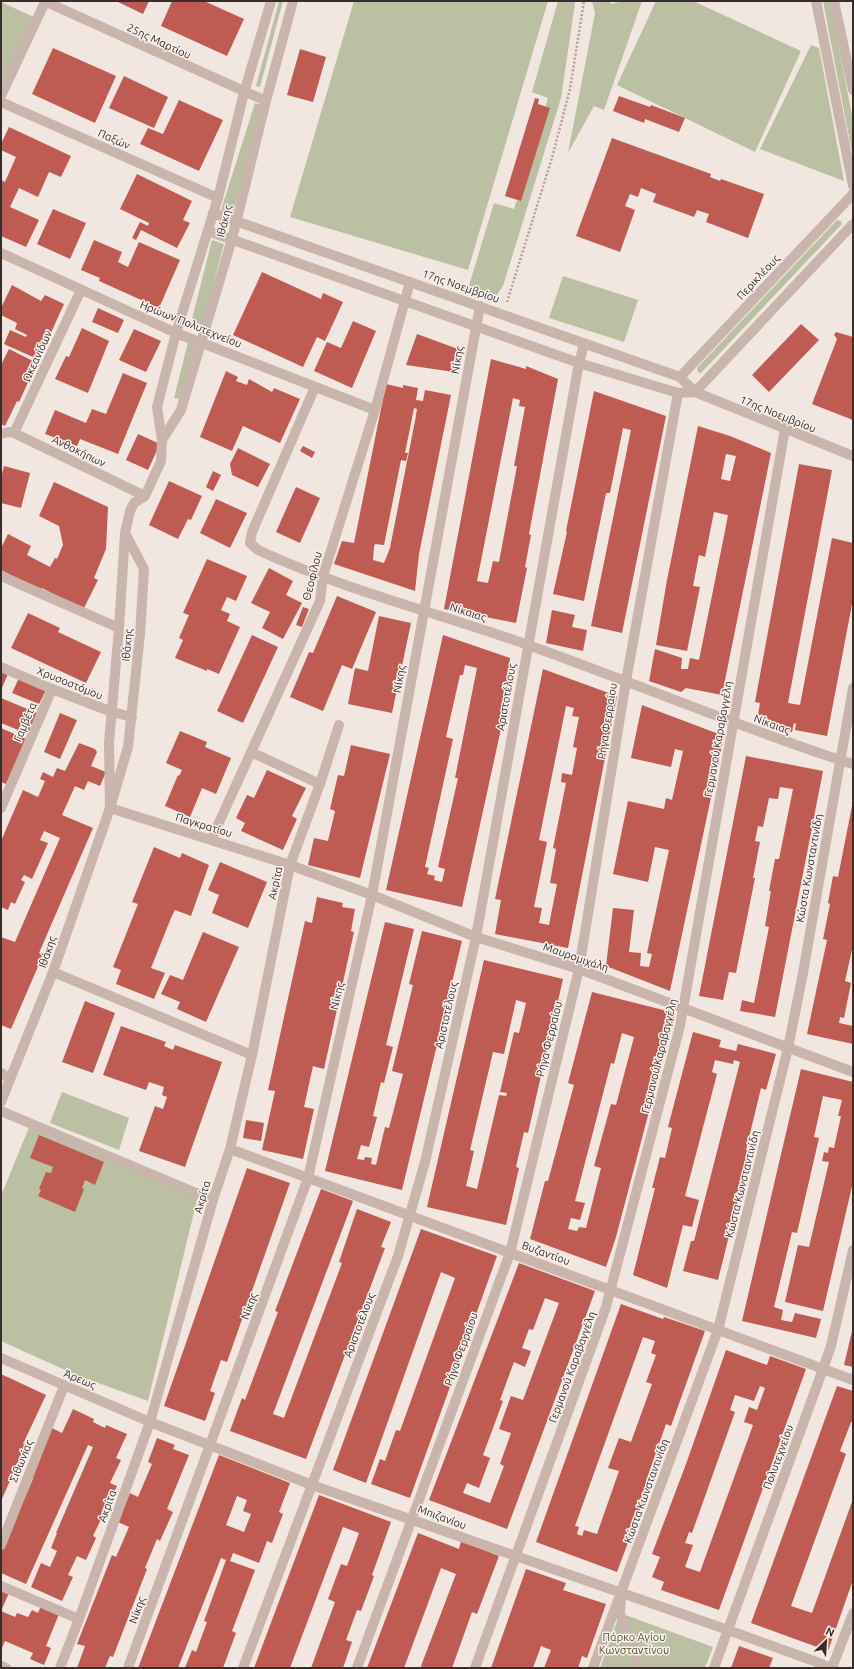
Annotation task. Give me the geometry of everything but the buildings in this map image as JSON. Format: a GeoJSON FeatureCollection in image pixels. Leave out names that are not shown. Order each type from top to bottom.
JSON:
{"type":"FeatureCollection","features":[{"type":"Feature","properties":{"kind":"street","name":"25ης Μαρτίου"},"geometry":{"type":"LineString","coordinates":[[44,1],[266,101]]}},
{"type":"Feature","properties":{"kind":"street"},"geometry":{"type":"LineString","coordinates":[[1,96],[44,1]]}},
{"type":"Feature","properties":{"kind":"street","name":"Ιθάκης"},"geometry":{"type":"LineString","coordinates":[[110,808],[109,743],[119,628],[125,533],[130,511],[134,503],[145,496],[161,461],[162,440],[157,407],[176,333],[218,198],[244,92],[271,1]]}},
{"type":"Feature","properties":{"kind":"street","name":"Ιθάκης"},"geometry":{"type":"LineString","coordinates":[[162,440],[180,410],[201,342],[232,238],[266,101],[293,1]]}},
{"type":"Feature","properties":{"kind":"street"},"geometry":{"type":"LineString","coordinates":[[816,1],[853,186]]}},
{"type":"Feature","properties":{"kind":"street"},"geometry":{"type":"LineString","coordinates":[[834,1],[852,85]]}},
{"type":"Feature","properties":{"kind":"street","name":"Παξών"},"geometry":{"type":"LineString","coordinates":[[1,102],[218,198]]}},
{"type":"Feature","properties":{"kind":"street","name":"Περικλέους"},"geometry":{"type":"LineString","coordinates":[[680,377],[853,194]]}},
{"type":"Feature","properties":{"kind":"street","name":"17ης Νοεμβρίου"},"geometry":{"type":"LineString","coordinates":[[213,213],[680,377],[695,392],[853,456]]}},
{"type":"Feature","properties":{"kind":"street"},"geometry":{"type":"LineString","coordinates":[[695,392],[853,224]]}},
{"type":"Feature","properties":{"kind":"street","name":"17ης Νοεμβρίου"},"geometry":{"type":"LineString","coordinates":[[208,231],[232,238],[405,302],[579,363],[678,393],[695,392]]}},
{"type":"Feature","properties":{"kind":"street","name":"Ηρώων Πολυτεχνείου"},"geometry":{"type":"LineString","coordinates":[[1,253],[176,333],[375,410]]}},
{"type":"Feature","properties":{"kind":"street","name":"Θεοφίλου"},"geometry":{"type":"LineString","coordinates":[[212,840],[320,601],[323,576],[375,410],[410,282]]}},
{"type":"Feature","properties":{"kind":"street","name":"Ωκεανίδων"},"geometry":{"type":"LineString","coordinates":[[14,433],[81,290]]}},
{"type":"Feature","properties":{"kind":"street","name":"Νίκης"},"geometry":{"type":"LineString","coordinates":[[128,1668],[308,1178],[372,895],[480,306]]}},
{"type":"Feature","properties":{"kind":"street","name":"Αριστοτέλους"},"geometry":{"type":"LineString","coordinates":[[243,1668],[398,1256],[426,1162],[476,937],[579,363],[584,344]]}},
{"type":"Feature","properties":{"kind":"street","name":"Νίκαιας"},"geometry":{"type":"LineString","coordinates":[[315,387],[252,532],[250,543],[262,552],[323,576],[528,645],[626,681],[733,723],[853,764]]}},
{"type":"Feature","properties":{"kind":"street","name":"Ρήγα Φερραίου"},"geometry":{"type":"LineString","coordinates":[[356,1668],[510,1253],[579,969],[626,681],[678,393]]}},
{"type":"Feature","properties":{"kind":"street","name":"Γερμανού Καραβαγγέλη"},"geometry":{"type":"LineString","coordinates":[[475,1668],[594,1344],[611,1289],[684,1009],[785,429]]}},
{"type":"Feature","properties":{"kind":"street"},"geometry":{"type":"LineString","coordinates":[[1,434],[14,433]]}},
{"type":"Feature","properties":{"kind":"street","name":"Ανθοκήπων"},"geometry":{"type":"LineString","coordinates":[[14,433],[145,496]]}},
{"type":"Feature","properties":{"kind":"street","name":"Ιθάκης"},"geometry":{"type":"LineString","coordinates":[[1,1102],[53,972],[110,808],[128,747],[140,634],[144,568],[125,533]]}},
{"type":"Feature","properties":{"kind":"street"},"geometry":{"type":"LineString","coordinates":[[1,576],[119,628]]}},
{"type":"Feature","properties":{"kind":"street","name":"Χρυσοστόμου"},"geometry":{"type":"LineString","coordinates":[[1,666],[52,689],[112,712],[132,717]]}},
{"type":"Feature","properties":{"kind":"street","name":"Κώστα Κωνσταντινίδη"},"geometry":{"type":"LineString","coordinates":[[593,1668],[718,1330],[788,1048],[853,688]]}},
{"type":"Feature","properties":{"kind":"street","name":"Γαμβέτα"},"geometry":{"type":"LineString","coordinates":[[1,808],[52,689]]}},
{"type":"Feature","properties":{"kind":"street","name":"Ακρίτα"},"geometry":{"type":"LineString","coordinates":[[60,1668],[150,1422],[230,1149],[252,1055],[290,865],[320,784],[339,726]]}},
{"type":"Feature","properties":{"kind":"street"},"geometry":{"type":"LineString","coordinates":[[252,752],[320,784]]}},
{"type":"Feature","properties":{"kind":"street","name":"Παγκρατίου"},"geometry":{"type":"LineString","coordinates":[[110,808],[290,865]]}},
{"type":"Feature","properties":{"kind":"street","name":"Μαυρομιχάλη"},"geometry":{"type":"LineString","coordinates":[[290,865],[372,895],[476,937],[579,969],[853,1072]]}},
{"type":"Feature","properties":{"kind":"street"},"geometry":{"type":"LineString","coordinates":[[53,972],[252,1055]]}},
{"type":"Feature","properties":{"kind":"street"},"geometry":{"type":"LineString","coordinates":[[1,1073],[10,1079]]}},
{"type":"Feature","properties":{"kind":"street"},"geometry":{"type":"LineString","coordinates":[[1,1111],[214,1200]]}},
{"type":"Feature","properties":{"kind":"street","name":"Βυζαντίου"},"geometry":{"type":"LineString","coordinates":[[230,1149],[853,1380]]}},
{"type":"Feature","properties":{"kind":"street","name":"Πολυτεχνείου"},"geometry":{"type":"LineString","coordinates":[[714,1668],[831,1346],[853,1250]]}},
{"type":"Feature","properties":{"kind":"street","name":"Άρεως"},"geometry":{"type":"LineString","coordinates":[[1,1358],[150,1422]]}},
{"type":"Feature","properties":{"kind":"street","name":"Σιθωνίας"},"geometry":{"type":"LineString","coordinates":[[1,1544],[64,1386]]}},
{"type":"Feature","properties":{"kind":"street","name":"Μπιζανίου"},"geometry":{"type":"LineString","coordinates":[[150,1422],[312,1485],[621,1592],[833,1668]]}},
{"type":"Feature","properties":{"kind":"street"},"geometry":{"type":"LineString","coordinates":[[1,1586],[79,1619]]}},
{"type":"Feature","properties":{"kind":"street"},"geometry":{"type":"LineString","coordinates":[[621,1592],[620,1613],[639,1668]]}},
{"type":"Feature","properties":{"kind":"street"},"geometry":{"type":"LineString","coordinates":[[833,1668],[853,1613]]}},
{"type":"Feature","properties":{"kind":"street"},"geometry":{"type":"LineString","coordinates":[[1,1666],[6,1668]]}},
{"type":"Feature","properties":{"kind":"path"},"geometry":{"type":"LineString","coordinates":[[503,314],[554,150],[570,89],[584,1]]}},
{"type":"Feature","properties":{"kind":"green space"},"geometry":{"type":"Polygon","coordinates":[[[279,1],[283,1],[260,87],[256,86],[279,1]]]}},
{"type":"Feature","properties":{"kind":"green space"},"geometry":{"type":"Polygon","coordinates":[[[354,1],[548,1],[468,270],[290,217],[354,1]]]}},
{"type":"Feature","properties":{"kind":"green space"},"geometry":{"type":"Polygon","coordinates":[[[558,1],[575,1],[561,98],[503,286],[495,298],[468,289],[494,203],[514,209],[548,98],[532,92],[558,1]]]}},
{"type":"Feature","properties":{"kind":"green space"},"geometry":{"type":"Polygon","coordinates":[[[592,1],[610,1],[611,4],[623,1],[642,1],[604,110],[594,106],[568,153],[595,13],[592,1]]]}},
{"type":"Feature","properties":{"kind":"green space"},"geometry":{"type":"Polygon","coordinates":[[[656,1],[693,1],[801,51],[755,152],[617,85],[656,1]]]}},
{"type":"Feature","properties":{"kind":"green space"},"geometry":{"type":"Polygon","coordinates":[[[823,1],[830,1],[853,121],[853,158],[823,1]]]}},
{"type":"Feature","properties":{"kind":"green space"},"geometry":{"type":"Polygon","coordinates":[[[1,2],[36,18],[1,99],[1,2]]]}},
{"type":"Feature","properties":{"kind":"green space"},"geometry":{"type":"Polygon","coordinates":[[[811,45],[819,48],[844,181],[760,149],[811,45]]]}},
{"type":"Feature","properties":{"kind":"green space"},"geometry":{"type":"Polygon","coordinates":[[[255,103],[266,107],[232,214],[221,210],[255,103]]]}},
{"type":"Feature","properties":{"kind":"green space"},"geometry":{"type":"Polygon","coordinates":[[[837,220],[841,221],[842,224],[701,373],[698,372],[697,368],[837,220]]]}},
{"type":"Feature","properties":{"kind":"green space"},"geometry":{"type":"Polygon","coordinates":[[[212,240],[224,244],[202,327],[191,323],[212,240]]]}},
{"type":"Feature","properties":{"kind":"green space"},"geometry":{"type":"Polygon","coordinates":[[[563,276],[638,300],[624,342],[549,318],[563,276]]]}},
{"type":"Feature","properties":{"kind":"green space"},"geometry":{"type":"Polygon","coordinates":[[[188,342],[197,345],[179,399],[174,398],[188,342]]]}},
{"type":"Feature","properties":{"kind":"green space"},"geometry":{"type":"Polygon","coordinates":[[[62,1092],[129,1118],[119,1150],[50,1123],[62,1092]]]}},
{"type":"Feature","properties":{"kind":"green space"},"geometry":{"type":"Polygon","coordinates":[[[30,1125],[198,1196],[148,1401],[76,1375],[1,1341],[1,1196],[30,1125]]]}},
{"type":"Feature","properties":{"kind":"green space","name":"Πάρκο Αγίου Κωνσταντίνου"},"geometry":{"type":"Polygon","coordinates":[[[620,1613],[713,1647],[705,1668],[600,1668],[620,1613]]]}}]}
